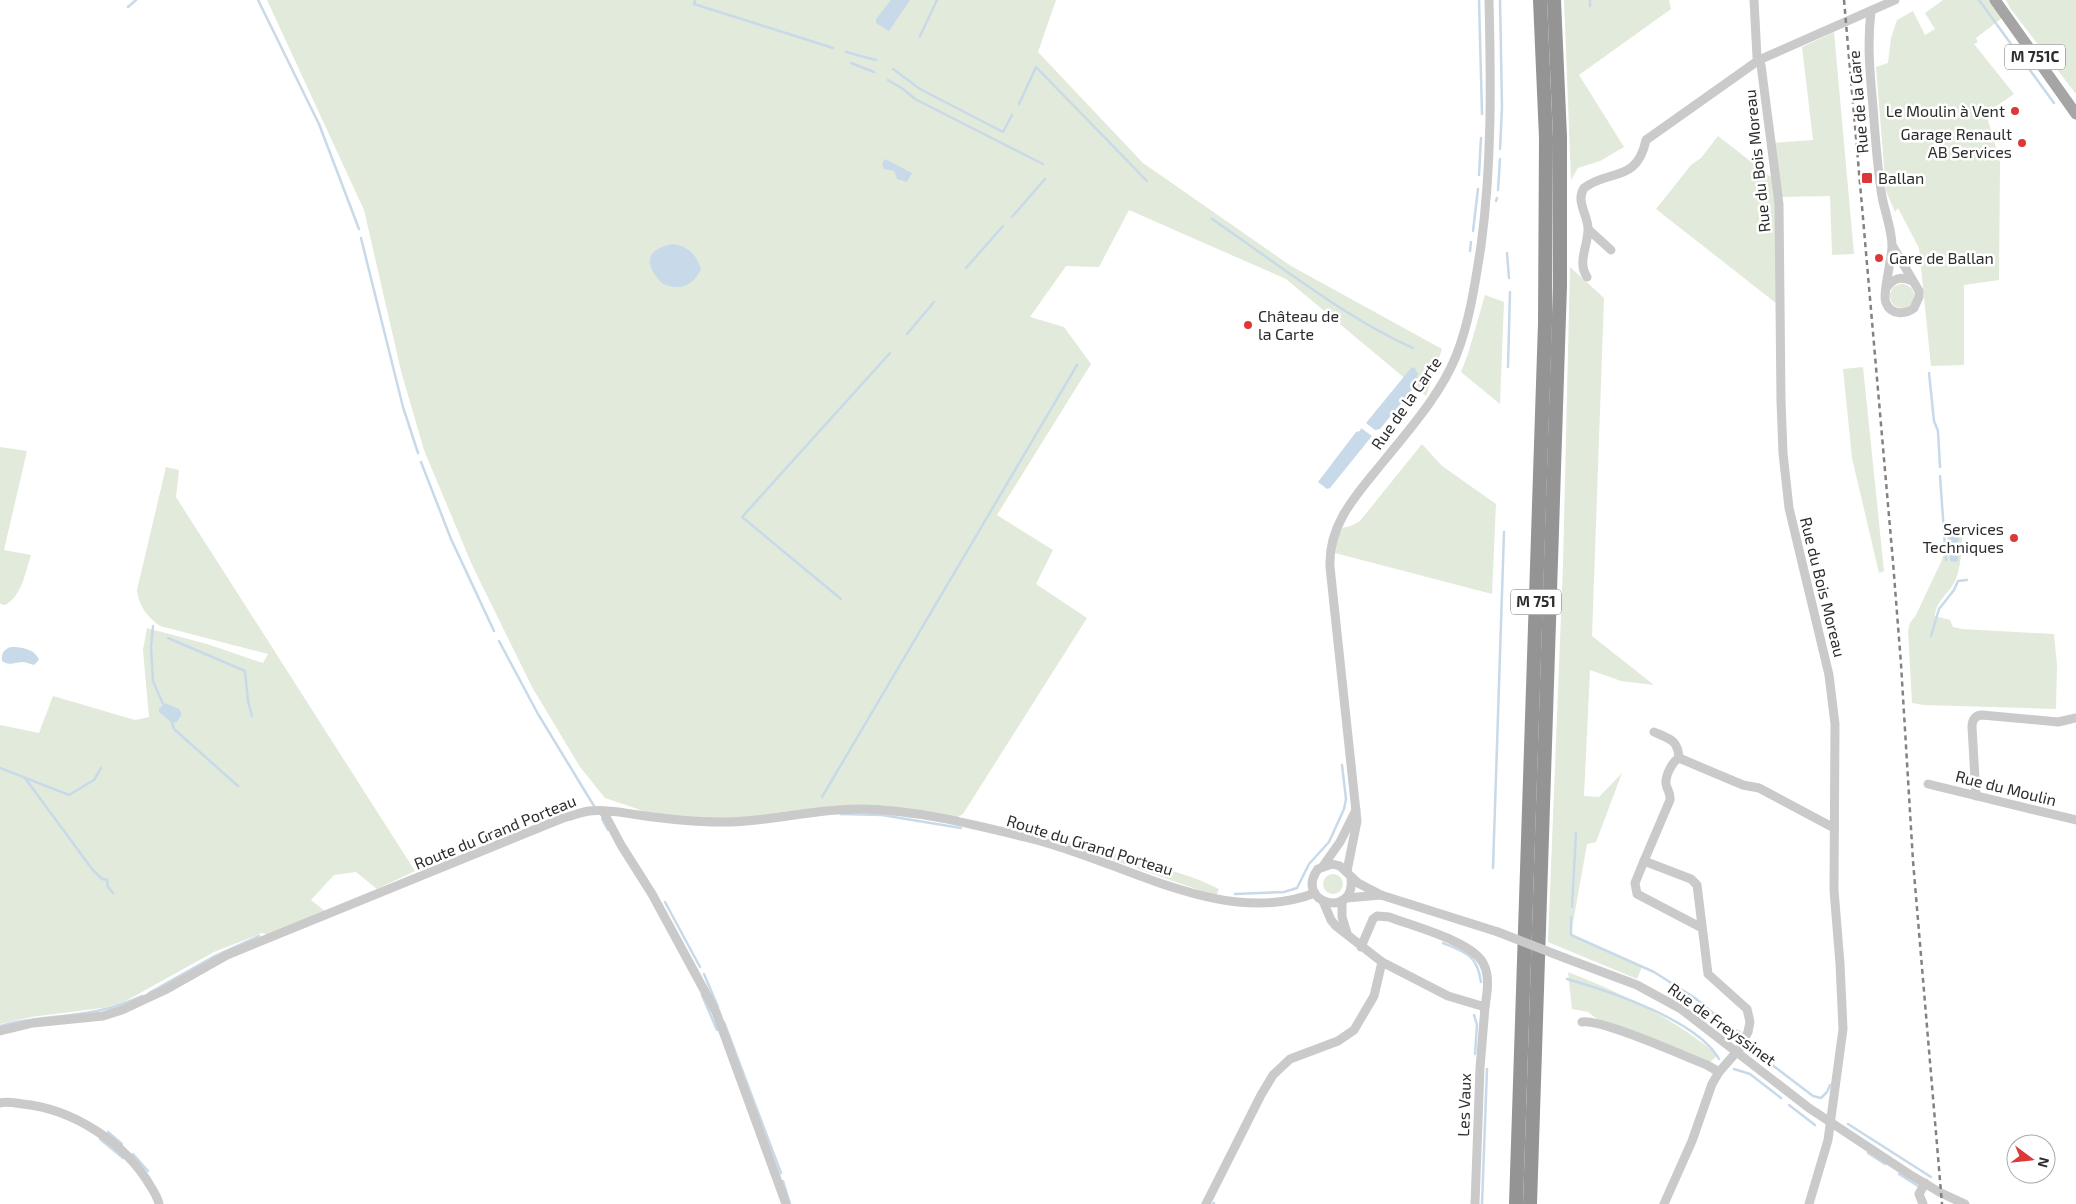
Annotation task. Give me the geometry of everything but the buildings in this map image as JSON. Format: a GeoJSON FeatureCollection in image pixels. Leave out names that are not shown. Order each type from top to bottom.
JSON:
{"type":"FeatureCollection","features":[{"type":"Feature","properties":{"kind":"highway","name":"M 751"},"geometry":{"type":"LineString","coordinates":[[1516,1204],[1545,323],[1546,110],[1540,0]]}},
{"type":"Feature","properties":{"kind":"highway","name":"M 751"},"geometry":{"type":"LineString","coordinates":[[1530,1204],[1560,295],[1560,128],[1554,0]]}},
{"type":"Feature","properties":{"kind":"main road","name":"M 751C"},"geometry":{"type":"LineString","coordinates":[[1995,0],[2076,114]]}},
{"type":"Feature","properties":{"kind":"street","name":"Rue de la Carte"},"geometry":{"type":"LineString","coordinates":[[1349,874],[1356,827],[1356,810],[1330,567],[1331,541],[1340,518],[1349,504],[1419,416],[1453,363],[1468,319],[1478,264],[1490,141],[1489,0]]}},
{"type":"Feature","properties":{"kind":"street","name":"Rue du Bois Moreau"},"geometry":{"type":"LineString","coordinates":[[1754,0],[1759,60],[1779,204],[1783,453],[1793,527],[1829,675],[1836,736],[1834,890],[1843,1029],[1830,1122],[1823,1158],[1809,1204]]}},
{"type":"Feature","properties":{"kind":"street"},"geometry":{"type":"LineString","coordinates":[[1590,275],[1583,265],[1588,230],[1581,200],[1584,188],[1631,168],[1638,160],[1646,140],[1759,60],[1895,0]]}},
{"type":"Feature","properties":{"kind":"street","name":"Rue de la Gare"},"geometry":{"type":"LineString","coordinates":[[1871,11],[1868,49],[1874,124],[1881,190],[1892,245],[1884,297],[1888,307],[1893,311],[1903,313],[1914,308],[1919,297],[1916,286],[1892,245]]}},
{"type":"Feature","properties":{"kind":"street"},"geometry":{"type":"LineString","coordinates":[[1588,230],[1611,250]]}},
{"type":"Feature","properties":{"kind":"street"},"geometry":{"type":"LineString","coordinates":[[1887,287],[1895,279],[1901,278],[1912,281]]}},
{"type":"Feature","properties":{"kind":"street"},"geometry":{"type":"LineString","coordinates":[[1976,796],[1972,726],[1973,719],[1976,716],[1982,714],[2058,722],[2076,718]]}},
{"type":"Feature","properties":{"kind":"street"},"geometry":{"type":"LineString","coordinates":[[1654,732],[1674,742],[1679,750],[1680,758]]}},
{"type":"Feature","properties":{"kind":"street"},"geometry":{"type":"LineString","coordinates":[[1680,758],[1743,785],[1759,788],[1834,828]]}},
{"type":"Feature","properties":{"kind":"street"},"geometry":{"type":"LineString","coordinates":[[1680,758],[1674,762],[1667,778],[1666,783],[1671,795],[1670,800],[1635,883],[1637,894],[1702,928]]}},
{"type":"Feature","properties":{"kind":"street","name":"Rue du Moulin"},"geometry":{"type":"LineString","coordinates":[[1928,784],[2076,820]]}},
{"type":"Feature","properties":{"kind":"street","name":"Route du Grand Porteau"},"geometry":{"type":"LineString","coordinates":[[0,1031],[33,1023],[103,1016],[122,1010],[165,990],[227,955],[563,818],[588,811],[721,822],[764,820],[823,811],[862,809],[898,812],[1032,838],[1225,902],[1274,904],[1315,893]]}},
{"type":"Feature","properties":{"kind":"street"},"geometry":{"type":"LineString","coordinates":[[1356,810],[1340,842],[1318,870],[1312,881],[1315,893],[1323,901],[1331,920],[1361,947],[1382,962],[1453,999],[1485,1007]]}},
{"type":"Feature","properties":{"kind":"street"},"geometry":{"type":"LineString","coordinates":[[603,811],[621,845],[652,894],[716,1012],[786,1204]]}},
{"type":"Feature","properties":{"kind":"street"},"geometry":{"type":"LineString","coordinates":[[1644,860],[1694,882],[1698,890],[1708,974],[1741,1003],[1749,1015],[1748,1032],[1737,1052],[1719,1072],[1708,1093],[1692,1142],[1664,1204]]}},
{"type":"Feature","properties":{"kind":"street"},"geometry":{"type":"LineString","coordinates":[[1323,866],[1332,864],[1340,866],[1381,895]]}},
{"type":"Feature","properties":{"kind":"street"},"geometry":{"type":"LineString","coordinates":[[1347,933],[1342,917],[1344,899],[1350,892],[1349,874]]}},
{"type":"Feature","properties":{"kind":"street"},"geometry":{"type":"LineString","coordinates":[[1323,901],[1336,903],[1344,899],[1381,895]]}},
{"type":"Feature","properties":{"kind":"street","name":"Rue de Freyssinet"},"geometry":{"type":"LineString","coordinates":[[1381,895],[1498,932],[1637,985],[1662,998],[1681,1009],[1830,1122],[1925,1183],[1965,1204]]}},
{"type":"Feature","properties":{"kind":"street","name":"Les Vaux"},"geometry":{"type":"LineString","coordinates":[[1361,947],[1373,919],[1377,916],[1389,917],[1464,945],[1478,954],[1485,966],[1488,985],[1480,1068],[1475,1204]]}},
{"type":"Feature","properties":{"kind":"street"},"geometry":{"type":"LineString","coordinates":[[1206,1204],[1273,1075],[1290,1060],[1338,1041],[1354,1030],[1374,996],[1382,962]]}},
{"type":"Feature","properties":{"kind":"street"},"geometry":{"type":"LineString","coordinates":[[1582,1022],[1606,1026],[1707,1065],[1719,1072]]}},
{"type":"Feature","properties":{"kind":"street"},"geometry":{"type":"LineString","coordinates":[[0,1103],[36,1105],[68,1116],[92,1128],[123,1152],[144,1174],[159,1204]]}},
{"type":"Feature","properties":{"kind":"street"},"geometry":{"type":"LineString","coordinates":[[1923,1204],[1920,1194],[1925,1183]]}},
{"type":"Feature","properties":{"kind":"green space"},"geometry":{"type":"Polygon","coordinates":[[[267,0],[1056,0],[1038,52],[1143,163],[1291,266],[1442,349],[1426,396],[1286,279],[1129,210],[1099,267],[1066,266],[1030,317],[1064,327],[1091,364],[997,515],[1053,550],[1036,584],[1087,618],[963,814],[951,821],[862,809],[765,820],[667,819],[605,798],[580,767],[532,687],[472,565],[424,450],[401,371],[364,210],[267,0]]]}},
{"type":"Feature","properties":{"kind":"green space"},"geometry":{"type":"Polygon","coordinates":[[[1564,0],[1669,0],[1671,9],[1579,75],[1624,147],[1600,161],[1578,168],[1571,180],[1564,0]]]}},
{"type":"Feature","properties":{"kind":"green space"},"geometry":{"type":"Polygon","coordinates":[[[1943,0],[1995,0],[2006,15],[1976,38],[1978,42],[1974,44],[2014,94],[1986,113],[2000,162],[1999,280],[1964,285],[1964,365],[1931,366],[1919,248],[1898,208],[1895,212],[1886,191],[1876,67],[1888,63],[1891,38],[1897,20],[1913,11],[1925,35],[1935,29],[1925,13],[1943,0]]]}},
{"type":"Feature","properties":{"kind":"green space"},"geometry":{"type":"Polygon","coordinates":[[[2006,0],[2076,0],[2076,94],[2010,8],[2006,0]]]}},
{"type":"Feature","properties":{"kind":"green space"},"geometry":{"type":"Polygon","coordinates":[[[1834,32],[1854,254],[1832,255],[1830,196],[1779,197],[1781,307],[1656,209],[1691,165],[1701,158],[1718,136],[1776,181],[1771,143],[1813,140],[1802,47],[1834,32]]]}},
{"type":"Feature","properties":{"kind":"green space"},"geometry":{"type":"Polygon","coordinates":[[[1570,267],[1604,298],[1592,636],[1654,685],[1621,681],[1590,670],[1584,796],[1599,797],[1622,773],[1596,842],[1587,844],[1571,934],[1642,967],[1637,979],[1548,942],[1563,565],[1570,267]]]}},
{"type":"Feature","properties":{"kind":"green space"},"geometry":{"type":"Polygon","coordinates":[[[1902,284],[1911,287],[1914,296],[1911,305],[1902,308],[1893,305],[1890,296],[1893,287],[1902,284]]]}},
{"type":"Feature","properties":{"kind":"green space"},"geometry":{"type":"Polygon","coordinates":[[[1485,295],[1504,302],[1500,404],[1461,372],[1485,295]]]}},
{"type":"Feature","properties":{"kind":"green space"},"geometry":{"type":"Polygon","coordinates":[[[1863,367],[1884,571],[1879,573],[1852,458],[1843,369],[1863,367]]]}},
{"type":"Feature","properties":{"kind":"green space"},"geometry":{"type":"Polygon","coordinates":[[[1422,444],[1442,466],[1496,504],[1492,594],[1335,553],[1336,540],[1342,528],[1360,521],[1422,444]]]}},
{"type":"Feature","properties":{"kind":"green space"},"geometry":{"type":"Polygon","coordinates":[[[0,447],[27,451],[4,550],[31,555],[19,590],[11,601],[5,605],[0,604],[0,447]]]}},
{"type":"Feature","properties":{"kind":"green space"},"geometry":{"type":"Polygon","coordinates":[[[166,467],[179,470],[176,497],[415,871],[377,889],[356,872],[334,875],[311,900],[330,915],[271,936],[262,933],[214,952],[122,1003],[102,1008],[31,1017],[0,1024],[0,725],[39,733],[53,696],[135,720],[149,717],[143,650],[147,628],[207,644],[263,663],[268,654],[160,626],[151,619],[142,606],[137,590],[166,467]]]}},
{"type":"Feature","properties":{"kind":"green space"},"geometry":{"type":"Polygon","coordinates":[[[1949,524],[1963,526],[1960,564],[1955,581],[1938,605],[1935,616],[1950,620],[1953,627],[1962,629],[2054,634],[2057,665],[2056,709],[1923,705],[1912,703],[1908,631],[1910,623],[1916,615],[1941,562],[1946,547],[1949,524]]]}},
{"type":"Feature","properties":{"kind":"green space"},"geometry":{"type":"Polygon","coordinates":[[[1032,832],[1086,845],[1170,870],[1200,880],[1219,889],[1216,896],[1032,832]]]}},
{"type":"Feature","properties":{"kind":"green space"},"geometry":{"type":"Polygon","coordinates":[[[1333,874],[1340,877],[1343,884],[1340,891],[1333,894],[1326,891],[1323,884],[1326,877],[1333,874]]]}},
{"type":"Feature","properties":{"kind":"green space"},"geometry":{"type":"Polygon","coordinates":[[[1568,972],[1628,998],[1665,1018],[1718,1055],[1707,1065],[1606,1026],[1588,1012],[1572,1009],[1568,972]]]}},
{"type":"Feature","properties":{"kind":"water"},"geometry":{"type":"Polygon","coordinates":[[[891,0],[910,0],[889,31],[876,23],[876,19],[891,0]]]}},
{"type":"Feature","properties":{"kind":"water"},"geometry":{"type":"Polygon","coordinates":[[[885,159],[912,173],[907,182],[897,179],[894,171],[884,169],[882,164],[885,159]]]}},
{"type":"Feature","properties":{"kind":"water"},"geometry":{"type":"Polygon","coordinates":[[[672,244],[683,247],[691,252],[697,259],[701,269],[694,280],[685,286],[675,287],[663,284],[652,271],[650,265],[652,254],[656,250],[672,244]]]}},
{"type":"Feature","properties":{"kind":"water"},"geometry":{"type":"Polygon","coordinates":[[[1414,367],[1418,374],[1412,390],[1380,429],[1375,430],[1366,423],[1411,368],[1414,367]]]}},
{"type":"Feature","properties":{"kind":"water"},"geometry":{"type":"Polygon","coordinates":[[[1361,428],[1372,436],[1330,488],[1327,489],[1318,482],[1361,428]]]}},
{"type":"Feature","properties":{"kind":"water"},"geometry":{"type":"Polygon","coordinates":[[[1955,527],[1959,530],[1958,561],[1955,562],[1950,561],[1947,530],[1955,527]]]}},
{"type":"Feature","properties":{"kind":"water"},"geometry":{"type":"Polygon","coordinates":[[[11,647],[24,648],[31,651],[39,660],[34,665],[24,662],[5,663],[2,661],[3,654],[5,650],[11,647]]]}},
{"type":"Feature","properties":{"kind":"water"},"geometry":{"type":"Polygon","coordinates":[[[165,703],[179,709],[182,714],[177,722],[172,723],[159,712],[159,709],[165,703]]]}},
{"type":"Feature","properties":{"kind":"waterway"},"geometry":{"type":"LineString","coordinates":[[128,7],[136,0]]}},
{"type":"Feature","properties":{"kind":"waterway"},"geometry":{"type":"LineString","coordinates":[[258,0],[319,124],[359,229]]}},
{"type":"Feature","properties":{"kind":"waterway"},"geometry":{"type":"LineString","coordinates":[[695,0],[694,4],[833,48]]}},
{"type":"Feature","properties":{"kind":"waterway"},"geometry":{"type":"LineString","coordinates":[[920,36],[937,0]]}},
{"type":"Feature","properties":{"kind":"waterway"},"geometry":{"type":"LineString","coordinates":[[1479,0],[1482,114]]}},
{"type":"Feature","properties":{"kind":"waterway"},"geometry":{"type":"LineString","coordinates":[[1500,0],[1502,107],[1500,149]]}},
{"type":"Feature","properties":{"kind":"waterway"},"geometry":{"type":"LineString","coordinates":[[1590,0],[1590,6]]}},
{"type":"Feature","properties":{"kind":"waterway"},"geometry":{"type":"LineString","coordinates":[[1979,0],[2054,103]]}},
{"type":"Feature","properties":{"kind":"waterway"},"geometry":{"type":"LineString","coordinates":[[846,52],[876,60]]}},
{"type":"Feature","properties":{"kind":"waterway"},"geometry":{"type":"LineString","coordinates":[[851,63],[874,72]]}},
{"type":"Feature","properties":{"kind":"waterway"},"geometry":{"type":"LineString","coordinates":[[1019,104],[1036,67],[1147,181]]}},
{"type":"Feature","properties":{"kind":"waterway"},"geometry":{"type":"LineString","coordinates":[[893,69],[920,89],[1003,132],[1012,115]]}},
{"type":"Feature","properties":{"kind":"waterway"},"geometry":{"type":"LineString","coordinates":[[888,80],[915,99],[1043,164]]}},
{"type":"Feature","properties":{"kind":"waterway"},"geometry":{"type":"LineString","coordinates":[[1479,175],[1481,138]]}},
{"type":"Feature","properties":{"kind":"waterway"},"geometry":{"type":"LineString","coordinates":[[1498,190],[1500,159]]}},
{"type":"Feature","properties":{"kind":"waterway"},"geometry":{"type":"LineString","coordinates":[[1012,217],[1045,179]]}},
{"type":"Feature","properties":{"kind":"waterway"},"geometry":{"type":"LineString","coordinates":[[1473,231],[1478,189]]}},
{"type":"Feature","properties":{"kind":"waterway"},"geometry":{"type":"LineString","coordinates":[[1212,219],[1336,305],[1361,321],[1413,348]]}},
{"type":"Feature","properties":{"kind":"waterway"},"geometry":{"type":"LineString","coordinates":[[966,268],[1003,226]]}},
{"type":"Feature","properties":{"kind":"waterway"},"geometry":{"type":"LineString","coordinates":[[361,238],[403,407],[418,453]]}},
{"type":"Feature","properties":{"kind":"waterway"},"geometry":{"type":"LineString","coordinates":[[1470,251],[1471,242]]}},
{"type":"Feature","properties":{"kind":"waterway"},"geometry":{"type":"LineString","coordinates":[[1507,253],[1509,278]]}},
{"type":"Feature","properties":{"kind":"waterway"},"geometry":{"type":"LineString","coordinates":[[1508,367],[1510,292]]}},
{"type":"Feature","properties":{"kind":"waterway"},"geometry":{"type":"LineString","coordinates":[[907,334],[934,302]]}},
{"type":"Feature","properties":{"kind":"waterway"},"geometry":{"type":"LineString","coordinates":[[841,599],[742,517],[890,353]]}},
{"type":"Feature","properties":{"kind":"waterway"},"geometry":{"type":"LineString","coordinates":[[822,797],[1077,365]]}},
{"type":"Feature","properties":{"kind":"waterway"},"geometry":{"type":"LineString","coordinates":[[1929,373],[1934,421],[1938,431],[1940,467]]}},
{"type":"Feature","properties":{"kind":"waterway"},"geometry":{"type":"LineString","coordinates":[[421,462],[451,539],[494,631]]}},
{"type":"Feature","properties":{"kind":"waterway"},"geometry":{"type":"LineString","coordinates":[[1940,476],[1946,560]]}},
{"type":"Feature","properties":{"kind":"waterway"},"geometry":{"type":"LineString","coordinates":[[1493,868],[1504,532]]}},
{"type":"Feature","properties":{"kind":"waterway"},"geometry":{"type":"LineString","coordinates":[[1931,636],[1939,609],[1954,590],[1958,581],[1967,580]]}},
{"type":"Feature","properties":{"kind":"waterway"},"geometry":{"type":"LineString","coordinates":[[153,626],[151,648],[153,681],[163,704]]}},
{"type":"Feature","properties":{"kind":"waterway"},"geometry":{"type":"LineString","coordinates":[[168,638],[245,671],[248,701],[252,716]]}},
{"type":"Feature","properties":{"kind":"waterway"},"geometry":{"type":"LineString","coordinates":[[499,641],[538,714],[594,806]]}},
{"type":"Feature","properties":{"kind":"waterway"},"geometry":{"type":"LineString","coordinates":[[172,723],[174,729],[238,786]]}},
{"type":"Feature","properties":{"kind":"waterway"},"geometry":{"type":"LineString","coordinates":[[1235,894],[1284,892],[1297,888],[1309,864],[1329,842],[1344,809],[1346,799],[1342,765]]}},
{"type":"Feature","properties":{"kind":"waterway"},"geometry":{"type":"LineString","coordinates":[[0,768],[69,795],[94,780],[101,768]]}},
{"type":"Feature","properties":{"kind":"waterway"},"geometry":{"type":"LineString","coordinates":[[25,778],[92,869],[102,879],[107,880],[108,887],[113,893]]}},
{"type":"Feature","properties":{"kind":"waterway"},"geometry":{"type":"LineString","coordinates":[[841,814],[882,815],[961,828]]}},
{"type":"Feature","properties":{"kind":"waterway"},"geometry":{"type":"LineString","coordinates":[[602,819],[608,830]]}},
{"type":"Feature","properties":{"kind":"waterway"},"geometry":{"type":"LineString","coordinates":[[1572,907],[1576,833]]}},
{"type":"Feature","properties":{"kind":"waterway"},"geometry":{"type":"LineString","coordinates":[[665,902],[700,967]]}},
{"type":"Feature","properties":{"kind":"waterway"},"geometry":{"type":"LineString","coordinates":[[1571,917],[1571,935],[1654,972],[1695,998],[1732,1029],[1740,1032]]}},
{"type":"Feature","properties":{"kind":"waterway"},"geometry":{"type":"LineString","coordinates":[[149,993],[213,957],[259,936]]}},
{"type":"Feature","properties":{"kind":"waterway"},"geometry":{"type":"LineString","coordinates":[[1443,943],[1465,953],[1474,960],[1481,982]]}},
{"type":"Feature","properties":{"kind":"waterway"},"geometry":{"type":"LineString","coordinates":[[704,974],[718,1007]]}},
{"type":"Feature","properties":{"kind":"waterway"},"geometry":{"type":"LineString","coordinates":[[1567,979],[1628,999],[1672,1020],[1692,1032],[1708,1045],[1719,1059]]}},
{"type":"Feature","properties":{"kind":"waterway"},"geometry":{"type":"LineString","coordinates":[[702,995],[717,1030]]}},
{"type":"Feature","properties":{"kind":"waterway"},"geometry":{"type":"LineString","coordinates":[[0,1026],[25,1020],[101,1010],[142,996]]}},
{"type":"Feature","properties":{"kind":"waterway"},"geometry":{"type":"LineString","coordinates":[[1474,1015],[1477,1025],[1475,1054]]}},
{"type":"Feature","properties":{"kind":"waterway"},"geometry":{"type":"LineString","coordinates":[[724,1022],[781,1173]]}},
{"type":"Feature","properties":{"kind":"waterway"},"geometry":{"type":"LineString","coordinates":[[1753,1044],[1759,1055],[1813,1096],[1821,1098],[1827,1092],[1830,1085]]}},
{"type":"Feature","properties":{"kind":"waterway"},"geometry":{"type":"LineString","coordinates":[[1482,1204],[1487,1069]]}},
{"type":"Feature","properties":{"kind":"waterway"},"geometry":{"type":"LineString","coordinates":[[1734,1069],[1750,1074],[1781,1098]]}},
{"type":"Feature","properties":{"kind":"waterway"},"geometry":{"type":"LineString","coordinates":[[1789,1105],[1815,1125]]}},
{"type":"Feature","properties":{"kind":"waterway"},"geometry":{"type":"LineString","coordinates":[[1848,1124],[1931,1177]]}},
{"type":"Feature","properties":{"kind":"waterway"},"geometry":{"type":"LineString","coordinates":[[108,1132],[122,1144]]}},
{"type":"Feature","properties":{"kind":"waterway"},"geometry":{"type":"LineString","coordinates":[[100,1139],[123,1158]]}},
{"type":"Feature","properties":{"kind":"waterway"},"geometry":{"type":"LineString","coordinates":[[1868,1153],[1885,1164]]}},
{"type":"Feature","properties":{"kind":"waterway"},"geometry":{"type":"LineString","coordinates":[[133,1154],[148,1171]]}},
{"type":"Feature","properties":{"kind":"waterway"},"geometry":{"type":"LineString","coordinates":[[1899,1174],[1918,1186]]}},
{"type":"Feature","properties":{"kind":"waterway"},"geometry":{"type":"LineString","coordinates":[[783,1181],[790,1204]]}},
{"type":"Feature","properties":{"kind":"railway"},"geometry":{"type":"LineString","coordinates":[[1844,0],[1893,562],[1913,861],[1942,1204]]}},
{"type":"Feature","properties":{"kind":"place","name":"Le Moulin à Vent"},"geometry":{"type":"Point","coordinates":[2015,111]}},
{"type":"Feature","properties":{"kind":"place","name":"Garage Renault AB Services"},"geometry":{"type":"Point","coordinates":[2022,143]}},
{"type":"Feature","properties":{"kind":"place","name":"Ballan"},"geometry":{"type":"Point","coordinates":[1867,178]}},
{"type":"Feature","properties":{"kind":"place","name":"Gare de Ballan"},"geometry":{"type":"Point","coordinates":[1879,258]}},
{"type":"Feature","properties":{"kind":"place","name":"Château de la Carte"},"geometry":{"type":"Point","coordinates":[1248,325]}},
{"type":"Feature","properties":{"kind":"place","name":"Services Techniques"},"geometry":{"type":"Point","coordinates":[2014,538]}}]}
